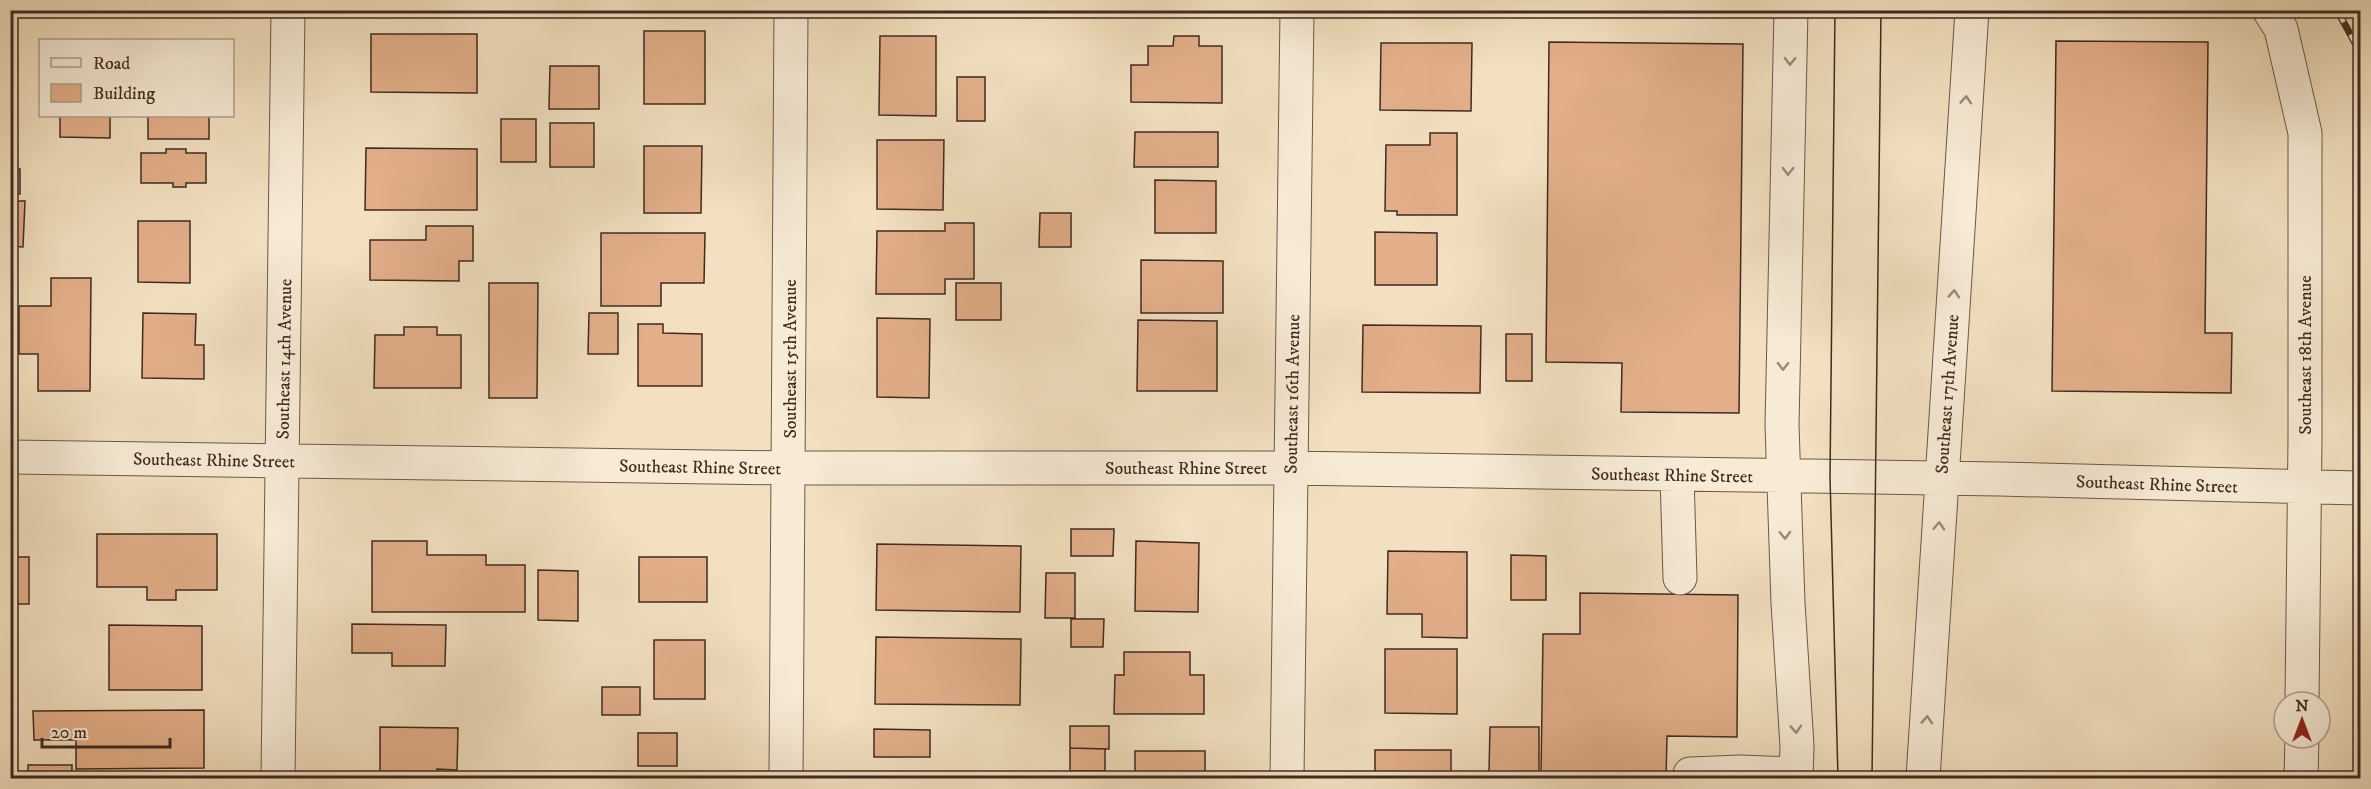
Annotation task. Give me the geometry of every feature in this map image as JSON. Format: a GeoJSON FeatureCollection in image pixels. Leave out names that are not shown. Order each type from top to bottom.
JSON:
{"type":"FeatureCollection","features":[{"type":"Feature","properties":{"kind":"street","name":"Southeast 14th Avenue"},"geometry":{"type":"LineString","coordinates":[[278,778],[288,10]]}},
{"type":"Feature","properties":{"kind":"street","name":"Southeast 15th Avenue"},"geometry":{"type":"LineString","coordinates":[[786,778],[791,10]]}},
{"type":"Feature","properties":{"kind":"street","name":"Southeast 16th Avenue"},"geometry":{"type":"LineString","coordinates":[[1287,778],[1297,10]]}},
{"type":"Feature","properties":{"kind":"street"},"geometry":{"type":"LineString","coordinates":[[1690,774],[1740,772],[1797,776],[1788,603],[1782,411],[1791,10]]}},
{"type":"Feature","properties":{"kind":"street","name":"Southeast 17th Avenue"},"geometry":{"type":"LineString","coordinates":[[1923,778],[1972,10]]}},
{"type":"Feature","properties":{"kind":"street","name":"Southeast 18th Avenue"},"geometry":{"type":"LineString","coordinates":[[2270,12],[2281,29],[2305,133],[2302,690]]}},
{"type":"Feature","properties":{"kind":"street","name":"Southeast Rhine Street"},"geometry":{"type":"LineString","coordinates":[[10,457],[789,468],[1290,468],[1942,478],[2361,488]]}},
{"type":"Feature","properties":{"kind":"street"},"geometry":{"type":"LineString","coordinates":[[1677,475],[1680,578]]}},
{"type":"Feature","properties":{"kind":"street"},"geometry":{"type":"LineString","coordinates":[[2301,778],[2302,750]]}},
{"type":"Feature","properties":{"kind":"building"},"geometry":{"type":"Polygon","coordinates":[[[644,31],[705,31],[705,104],[644,104],[644,31]]]}},
{"type":"Feature","properties":{"kind":"building"},"geometry":{"type":"Polygon","coordinates":[[[371,34],[477,34],[477,93],[371,92],[371,34]]]}},
{"type":"Feature","properties":{"kind":"building"},"geometry":{"type":"Polygon","coordinates":[[[880,36],[936,36],[936,116],[879,115],[880,36]]]}},
{"type":"Feature","properties":{"kind":"building"},"geometry":{"type":"Polygon","coordinates":[[[1174,36],[1199,36],[1199,46],[1222,46],[1222,103],[1131,102],[1131,65],[1148,65],[1148,46],[1173,46],[1174,36]]]}},
{"type":"Feature","properties":{"kind":"building"},"geometry":{"type":"Polygon","coordinates":[[[2056,41],[2208,42],[2205,333],[2232,333],[2231,393],[2052,391],[2056,41]]]}},
{"type":"Feature","properties":{"kind":"building"},"geometry":{"type":"Polygon","coordinates":[[[1549,42],[1743,44],[1739,413],[1621,412],[1622,363],[1546,362],[1549,42]]]}},
{"type":"Feature","properties":{"kind":"building"},"geometry":{"type":"Polygon","coordinates":[[[1381,43],[1472,43],[1471,111],[1380,110],[1381,43]]]}},
{"type":"Feature","properties":{"kind":"building"},"geometry":{"type":"Polygon","coordinates":[[[550,66],[599,66],[599,109],[549,109],[550,66]]]}},
{"type":"Feature","properties":{"kind":"building"},"geometry":{"type":"Polygon","coordinates":[[[957,77],[985,77],[985,121],[957,121],[957,77]]]}},
{"type":"Feature","properties":{"kind":"building"},"geometry":{"type":"Polygon","coordinates":[[[60,117],[110,117],[110,138],[60,137],[60,117]]]}},
{"type":"Feature","properties":{"kind":"building"},"geometry":{"type":"Polygon","coordinates":[[[148,117],[209,117],[209,139],[148,139],[148,117]]]}},
{"type":"Feature","properties":{"kind":"building"},"geometry":{"type":"Polygon","coordinates":[[[501,119],[536,119],[536,162],[501,162],[501,119]]]}},
{"type":"Feature","properties":{"kind":"building"},"geometry":{"type":"Polygon","coordinates":[[[550,123],[594,123],[594,167],[550,167],[550,123]]]}},
{"type":"Feature","properties":{"kind":"building"},"geometry":{"type":"Polygon","coordinates":[[[1135,132],[1218,132],[1218,167],[1134,167],[1135,132]]]}},
{"type":"Feature","properties":{"kind":"building"},"geometry":{"type":"Polygon","coordinates":[[[1430,133],[1457,133],[1457,215],[1397,215],[1397,211],[1385,211],[1386,145],[1430,145],[1430,133]]]}},
{"type":"Feature","properties":{"kind":"building"},"geometry":{"type":"Polygon","coordinates":[[[877,140],[944,140],[943,210],[877,209],[877,140]]]}},
{"type":"Feature","properties":{"kind":"building"},"geometry":{"type":"Polygon","coordinates":[[[644,146],[702,146],[701,213],[644,213],[644,146]]]}},
{"type":"Feature","properties":{"kind":"building"},"geometry":{"type":"Polygon","coordinates":[[[366,148],[477,149],[477,210],[365,210],[366,148]]]}},
{"type":"Feature","properties":{"kind":"building"},"geometry":{"type":"Polygon","coordinates":[[[166,149],[186,149],[186,153],[206,153],[206,183],[186,183],[186,187],[173,187],[173,183],[141,183],[141,153],[166,153],[166,149]]]}},
{"type":"Feature","properties":{"kind":"building"},"geometry":{"type":"Polygon","coordinates":[[[10,169],[20,169],[20,194],[10,194],[10,169]]]}},
{"type":"Feature","properties":{"kind":"building"},"geometry":{"type":"Polygon","coordinates":[[[1155,180],[1216,181],[1216,233],[1155,233],[1155,180]]]}},
{"type":"Feature","properties":{"kind":"building"},"geometry":{"type":"Polygon","coordinates":[[[10,201],[25,201],[23,247],[10,246],[10,201]]]}},
{"type":"Feature","properties":{"kind":"building"},"geometry":{"type":"Polygon","coordinates":[[[1040,213],[1071,213],[1071,247],[1039,247],[1040,213]]]}},
{"type":"Feature","properties":{"kind":"building"},"geometry":{"type":"Polygon","coordinates":[[[138,221],[190,221],[190,283],[138,282],[138,221]]]}},
{"type":"Feature","properties":{"kind":"building"},"geometry":{"type":"Polygon","coordinates":[[[945,223],[974,223],[974,279],[945,279],[945,294],[876,294],[877,231],[945,231],[945,223]]]}},
{"type":"Feature","properties":{"kind":"building"},"geometry":{"type":"Polygon","coordinates":[[[426,226],[473,226],[473,261],[459,261],[459,281],[370,280],[370,240],[426,240],[426,226]]]}},
{"type":"Feature","properties":{"kind":"building"},"geometry":{"type":"Polygon","coordinates":[[[1375,232],[1437,233],[1437,285],[1375,285],[1375,232]]]}},
{"type":"Feature","properties":{"kind":"building"},"geometry":{"type":"Polygon","coordinates":[[[601,233],[705,233],[704,283],[661,283],[661,306],[601,306],[601,233]]]}},
{"type":"Feature","properties":{"kind":"building"},"geometry":{"type":"Polygon","coordinates":[[[1141,260],[1223,261],[1223,313],[1141,313],[1141,260]]]}},
{"type":"Feature","properties":{"kind":"building"},"geometry":{"type":"Polygon","coordinates":[[[51,278],[91,278],[90,391],[38,391],[38,354],[19,354],[19,306],[51,306],[51,278]]]}},
{"type":"Feature","properties":{"kind":"building"},"geometry":{"type":"Polygon","coordinates":[[[489,283],[538,283],[537,398],[489,398],[489,283]]]}},
{"type":"Feature","properties":{"kind":"building"},"geometry":{"type":"Polygon","coordinates":[[[956,283],[1001,283],[1001,320],[956,320],[956,283]]]}},
{"type":"Feature","properties":{"kind":"building"},"geometry":{"type":"Polygon","coordinates":[[[143,313],[196,314],[195,345],[204,345],[204,379],[142,378],[143,313]]]}},
{"type":"Feature","properties":{"kind":"building"},"geometry":{"type":"Polygon","coordinates":[[[589,313],[618,313],[618,354],[588,354],[589,313]]]}},
{"type":"Feature","properties":{"kind":"building"},"geometry":{"type":"Polygon","coordinates":[[[877,318],[930,319],[929,398],[877,397],[877,318]]]}},
{"type":"Feature","properties":{"kind":"building"},"geometry":{"type":"Polygon","coordinates":[[[1138,320],[1217,321],[1217,391],[1137,391],[1138,320]]]}},
{"type":"Feature","properties":{"kind":"building"},"geometry":{"type":"Polygon","coordinates":[[[638,324],[663,324],[663,333],[702,334],[702,386],[638,386],[638,324]]]}},
{"type":"Feature","properties":{"kind":"building"},"geometry":{"type":"Polygon","coordinates":[[[1363,325],[1481,326],[1480,393],[1362,392],[1363,325]]]}},
{"type":"Feature","properties":{"kind":"building"},"geometry":{"type":"Polygon","coordinates":[[[404,327],[437,327],[437,335],[461,335],[461,388],[374,388],[375,335],[404,335],[404,327]]]}},
{"type":"Feature","properties":{"kind":"building"},"geometry":{"type":"Polygon","coordinates":[[[1506,334],[1532,334],[1532,381],[1506,381],[1506,334]]]}},
{"type":"Feature","properties":{"kind":"building"},"geometry":{"type":"Polygon","coordinates":[[[1071,529],[1114,529],[1113,556],[1071,556],[1071,529]]]}},
{"type":"Feature","properties":{"kind":"building"},"geometry":{"type":"Polygon","coordinates":[[[97,534],[217,534],[217,590],[176,590],[176,600],[147,600],[147,587],[97,587],[97,534]]]}},
{"type":"Feature","properties":{"kind":"building"},"geometry":{"type":"Polygon","coordinates":[[[372,541],[427,541],[427,555],[486,555],[486,565],[525,565],[525,612],[372,612],[372,541]]]}},
{"type":"Feature","properties":{"kind":"building"},"geometry":{"type":"Polygon","coordinates":[[[1136,541],[1199,543],[1198,612],[1135,611],[1136,541]]]}},
{"type":"Feature","properties":{"kind":"building"},"geometry":{"type":"Polygon","coordinates":[[[877,544],[1021,546],[1020,612],[876,610],[877,544]]]}},
{"type":"Feature","properties":{"kind":"building"},"geometry":{"type":"Polygon","coordinates":[[[1388,551],[1467,552],[1467,638],[1422,637],[1422,614],[1387,614],[1388,551]]]}},
{"type":"Feature","properties":{"kind":"building"},"geometry":{"type":"Polygon","coordinates":[[[1511,555],[1546,556],[1546,600],[1511,600],[1511,555]]]}},
{"type":"Feature","properties":{"kind":"building"},"geometry":{"type":"Polygon","coordinates":[[[10,557],[29,557],[29,604],[10,604],[10,557]]]}},
{"type":"Feature","properties":{"kind":"building"},"geometry":{"type":"Polygon","coordinates":[[[639,557],[707,557],[707,602],[639,602],[639,557]]]}},
{"type":"Feature","properties":{"kind":"building"},"geometry":{"type":"Polygon","coordinates":[[[538,570],[578,571],[578,621],[538,620],[538,570]]]}},
{"type":"Feature","properties":{"kind":"building"},"geometry":{"type":"Polygon","coordinates":[[[1046,573],[1075,573],[1075,618],[1045,618],[1046,573]]]}},
{"type":"Feature","properties":{"kind":"building"},"geometry":{"type":"Polygon","coordinates":[[[1580,593],[1738,595],[1737,737],[1667,736],[1666,778],[1541,778],[1543,634],[1580,634],[1580,593]]]}},
{"type":"Feature","properties":{"kind":"building"},"geometry":{"type":"Polygon","coordinates":[[[1071,619],[1104,619],[1103,647],[1071,647],[1071,619]]]}},
{"type":"Feature","properties":{"kind":"building"},"geometry":{"type":"Polygon","coordinates":[[[352,624],[446,625],[445,666],[392,666],[392,653],[352,653],[352,624]]]}},
{"type":"Feature","properties":{"kind":"building"},"geometry":{"type":"Polygon","coordinates":[[[109,625],[202,626],[202,690],[109,690],[109,625]]]}},
{"type":"Feature","properties":{"kind":"building"},"geometry":{"type":"Polygon","coordinates":[[[876,637],[1021,639],[1020,705],[875,704],[876,637]]]}},
{"type":"Feature","properties":{"kind":"building"},"geometry":{"type":"Polygon","coordinates":[[[654,640],[705,640],[705,699],[654,699],[654,640]]]}},
{"type":"Feature","properties":{"kind":"building"},"geometry":{"type":"Polygon","coordinates":[[[1385,649],[1457,649],[1457,714],[1385,713],[1385,649]]]}},
{"type":"Feature","properties":{"kind":"building"},"geometry":{"type":"Polygon","coordinates":[[[1124,652],[1190,652],[1190,675],[1204,675],[1204,714],[1114,714],[1115,675],[1124,675],[1124,652]]]}},
{"type":"Feature","properties":{"kind":"building"},"geometry":{"type":"Polygon","coordinates":[[[602,687],[640,687],[640,715],[602,715],[602,687]]]}},
{"type":"Feature","properties":{"kind":"building"},"geometry":{"type":"Polygon","coordinates":[[[204,710],[204,768],[76,769],[76,740],[34,740],[33,711],[204,710]]]}},
{"type":"Feature","properties":{"kind":"building"},"geometry":{"type":"Polygon","coordinates":[[[1070,726],[1109,726],[1109,749],[1070,748],[1070,726]]]}},
{"type":"Feature","properties":{"kind":"building"},"geometry":{"type":"Polygon","coordinates":[[[380,727],[458,728],[457,770],[437,769],[437,778],[380,778],[380,727]]]}},
{"type":"Feature","properties":{"kind":"building"},"geometry":{"type":"Polygon","coordinates":[[[1490,727],[1539,727],[1539,773],[1489,772],[1490,727]]]}},
{"type":"Feature","properties":{"kind":"building"},"geometry":{"type":"Polygon","coordinates":[[[874,729],[930,730],[930,757],[874,757],[874,729]]]}},
{"type":"Feature","properties":{"kind":"building"},"geometry":{"type":"Polygon","coordinates":[[[638,733],[677,733],[677,766],[638,766],[638,733]]]}},
{"type":"Feature","properties":{"kind":"building"},"geometry":{"type":"Polygon","coordinates":[[[1070,748],[1105,749],[1105,771],[1070,771],[1070,748]]]}},
{"type":"Feature","properties":{"kind":"building"},"geometry":{"type":"Polygon","coordinates":[[[1375,750],[1451,750],[1451,778],[1375,778],[1375,750]]]}},
{"type":"Feature","properties":{"kind":"building"},"geometry":{"type":"Polygon","coordinates":[[[1135,751],[1205,751],[1205,778],[1135,778],[1135,751]]]}},
{"type":"Feature","properties":{"kind":"building"},"geometry":{"type":"Polygon","coordinates":[[[28,765],[72,765],[72,778],[28,778],[28,765]]]}},
{"type":"Feature","properties":{"kind":"tram line"},"geometry":{"type":"LineString","coordinates":[[1835,10],[1830,477],[1838,778]]}},
{"type":"Feature","properties":{"kind":"tram line"},"geometry":{"type":"LineString","coordinates":[[1872,778],[1881,10]]}},
{"type":"Feature","properties":{"kind":"railway"},"geometry":{"type":"LineString","coordinates":[[2337,10],[2360,52]]}}]}
